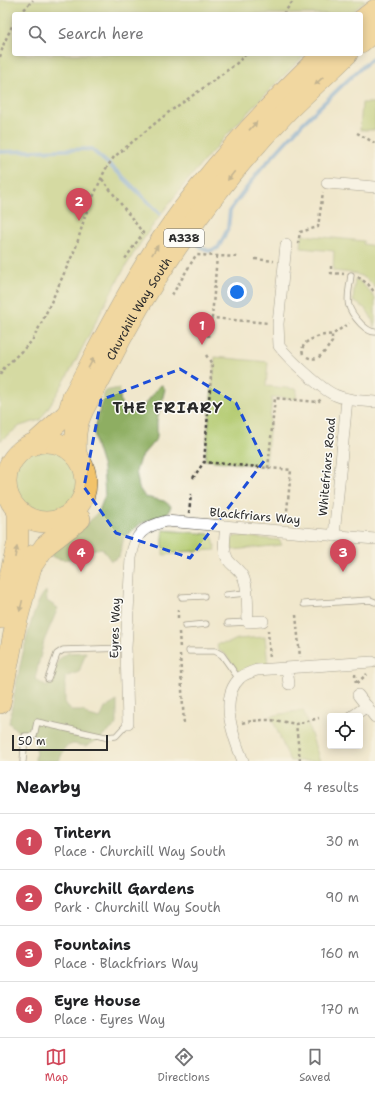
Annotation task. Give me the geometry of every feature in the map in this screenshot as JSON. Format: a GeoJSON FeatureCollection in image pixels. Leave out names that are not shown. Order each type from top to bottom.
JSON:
{"type":"FeatureCollection","features":[{"type":"Feature","properties":{"kind":"highway"},"geometry":{"type":"LineString","coordinates":[[363,19],[375,10]]}},
{"type":"Feature","properties":{"kind":"highway"},"geometry":{"type":"LineString","coordinates":[[363,40],[375,30]]}},
{"type":"Feature","properties":{"kind":"highway","name":"Churchill Way South"},"geometry":{"type":"LineString","coordinates":[[33,444],[57,425],[65,416],[73,397],[139,276],[179,216],[246,133],[322,56]]}},
{"type":"Feature","properties":{"kind":"highway","name":"Churchill Way South"},"geometry":{"type":"LineString","coordinates":[[76,455],[75,441],[77,423],[85,404],[150,289],[189,230],[258,143],[289,110],[346,56]]}},
{"type":"Feature","properties":{"kind":"highway","name":"A338"},"geometry":{"type":"LineString","coordinates":[[30,568],[45,546],[84,515],[93,499],[94,478],[87,451],[85,434],[87,422],[100,379]]}},
{"type":"Feature","properties":{"kind":"highway","name":"A338"},"geometry":{"type":"LineString","coordinates":[[4,458],[49,421],[73,397]]}},
{"type":"Feature","properties":{"kind":"highway"},"geometry":{"type":"LineString","coordinates":[[0,618],[18,542],[7,488],[8,469],[4,458],[33,444],[42,442],[55,443],[68,449],[76,455],[85,473],[85,492],[80,504],[75,510],[59,520],[40,540],[35,549],[15,628],[0,703]]}},
{"type":"Feature","properties":{"kind":"highway"},"geometry":{"type":"LineString","coordinates":[[10,505],[26,517],[39,522],[52,522],[59,520]]}},
{"type":"Feature","properties":{"kind":"street"},"geometry":{"type":"LineString","coordinates":[[328,182],[375,187]]}},
{"type":"Feature","properties":{"kind":"street"},"geometry":{"type":"LineString","coordinates":[[286,245],[278,324],[278,346],[295,363],[333,395],[347,399],[375,402]]}},
{"type":"Feature","properties":{"kind":"street","name":"Whitefriars Road"},"geometry":{"type":"LineString","coordinates":[[334,536],[347,399]]}},
{"type":"Feature","properties":{"kind":"street","name":"Blackfriars Way"},"geometry":{"type":"LineString","coordinates":[[137,536],[147,528],[166,521],[375,540]]}},
{"type":"Feature","properties":{"kind":"street"},"geometry":{"type":"LineString","coordinates":[[226,526],[224,545],[225,552],[228,560],[241,573],[245,580],[248,622],[263,622]]}},
{"type":"Feature","properties":{"kind":"street","name":"Eyres Way"},"geometry":{"type":"LineString","coordinates":[[128,723],[126,648],[131,558],[133,546],[137,536]]}},
{"type":"Feature","properties":{"kind":"street"},"geometry":{"type":"LineString","coordinates":[[243,761],[230,726],[230,703],[232,690],[239,678],[247,673],[257,670],[372,662]]}},
{"type":"Feature","properties":{"kind":"street"},"geometry":{"type":"LineString","coordinates":[[287,668],[289,684]]}},
{"type":"Feature","properties":{"kind":"street"},"geometry":{"type":"LineString","coordinates":[[357,690],[366,706],[375,717]]}},
{"type":"Feature","properties":{"kind":"street"},"geometry":{"type":"LineString","coordinates":[[357,713],[366,706]]}},
{"type":"Feature","properties":{"kind":"lane"},"geometry":{"type":"LineString","coordinates":[[351,275],[348,305],[351,314],[364,327],[372,332],[375,332]]}},
{"type":"Feature","properties":{"kind":"lane"},"geometry":{"type":"LineString","coordinates":[[226,595],[246,594]]}},
{"type":"Feature","properties":{"kind":"lane"},"geometry":{"type":"LineString","coordinates":[[182,597],[204,596]]}},
{"type":"Feature","properties":{"kind":"lane"},"geometry":{"type":"LineString","coordinates":[[304,604],[370,600],[375,602]]}},
{"type":"Feature","properties":{"kind":"lane"},"geometry":{"type":"LineString","coordinates":[[228,623],[248,622]]}},
{"type":"Feature","properties":{"kind":"lane"},"geometry":{"type":"LineString","coordinates":[[185,626],[206,624]]}},
{"type":"Feature","properties":{"kind":"lane"},"geometry":{"type":"LineString","coordinates":[[48,679],[58,654],[63,650],[126,648]]}},
{"type":"Feature","properties":{"kind":"lane"},"geometry":{"type":"LineString","coordinates":[[189,651],[215,651],[222,655],[239,678]]}},
{"type":"Feature","properties":{"kind":"lane"},"geometry":{"type":"LineString","coordinates":[[23,761],[25,736],[34,736],[37,722],[106,737],[116,736],[128,723]]}},
{"type":"Feature","properties":{"kind":"path"},"geometry":{"type":"LineString","coordinates":[[22,12],[33,0]]}},
{"type":"Feature","properties":{"kind":"path"},"geometry":{"type":"LineString","coordinates":[[285,12],[294,0]]}},
{"type":"Feature","properties":{"kind":"path"},"geometry":{"type":"LineString","coordinates":[[0,57],[4,43],[12,26]]}},
{"type":"Feature","properties":{"kind":"path"},"geometry":{"type":"LineString","coordinates":[[0,375],[4,368],[32,341],[43,320],[76,247],[85,216],[101,179],[114,157],[169,112],[209,84],[244,56]]}},
{"type":"Feature","properties":{"kind":"path"},"geometry":{"type":"LineString","coordinates":[[357,133],[375,143]]}},
{"type":"Feature","properties":{"kind":"path"},"geometry":{"type":"LineString","coordinates":[[101,179],[143,234],[125,259]]}},
{"type":"Feature","properties":{"kind":"path"},"geometry":{"type":"LineString","coordinates":[[286,245],[298,246],[300,232],[318,228],[322,194],[328,182]]}},
{"type":"Feature","properties":{"kind":"path"},"geometry":{"type":"LineString","coordinates":[[172,295],[196,255],[239,257]]}},
{"type":"Feature","properties":{"kind":"path"},"geometry":{"type":"LineString","coordinates":[[208,337],[209,326],[212,318],[217,256]]}},
{"type":"Feature","properties":{"kind":"path"},"geometry":{"type":"LineString","coordinates":[[255,259],[284,262]]}},
{"type":"Feature","properties":{"kind":"path"},"geometry":{"type":"LineString","coordinates":[[212,318],[278,324]]}},
{"type":"Feature","properties":{"kind":"path"},"geometry":{"type":"LineString","coordinates":[[304,356],[302,347],[305,342],[324,334],[332,335],[356,318]]}},
{"type":"Feature","properties":{"kind":"path"},"geometry":{"type":"LineString","coordinates":[[304,356],[313,360],[318,358],[332,342],[332,335]]}},
{"type":"Feature","properties":{"kind":"path"},"geometry":{"type":"LineString","coordinates":[[193,478],[204,462],[212,364],[206,354]]}},
{"type":"Feature","properties":{"kind":"path"},"geometry":{"type":"LineString","coordinates":[[295,363],[304,356]]}},
{"type":"Feature","properties":{"kind":"path"},"geometry":{"type":"LineString","coordinates":[[268,468],[275,398],[318,402],[328,391]]}},
{"type":"Feature","properties":{"kind":"path"},"geometry":{"type":"LineString","coordinates":[[204,462],[291,470],[285,531]]}},
{"type":"Feature","properties":{"kind":"path"},"geometry":{"type":"LineString","coordinates":[[188,523],[191,494]]}},
{"type":"Feature","properties":{"kind":"path"},"geometry":{"type":"LineString","coordinates":[[178,609],[184,725]]}},
{"type":"Feature","properties":{"kind":"path"},"geometry":{"type":"LineString","coordinates":[[296,615],[301,667]]}},
{"type":"Feature","properties":{"kind":"path"},"geometry":{"type":"LineString","coordinates":[[263,622],[267,621],[271,669]]}},
{"type":"Feature","properties":{"kind":"path"},"geometry":{"type":"LineString","coordinates":[[354,663],[357,690]]}},
{"type":"Feature","properties":{"kind":"path"},"geometry":{"type":"LineString","coordinates":[[357,690],[363,677],[371,674]]}},
{"type":"Feature","properties":{"kind":"path"},"geometry":{"type":"LineString","coordinates":[[230,726],[253,720],[272,719],[296,724],[319,718]]}},
{"type":"Feature","properties":{"kind":"path"},"geometry":{"type":"LineString","coordinates":[[296,724],[300,761]]}},
{"type":"Feature","properties":{"kind":"highlighted area"},"geometry":{"type":"Polygon","coordinates":[[[180,369],[236,403],[264,461],[190,558],[116,533],[84,487],[101,400],[180,369]]]}},
{"type":"Feature","properties":{"kind":"green space"},"geometry":{"type":"Polygon","coordinates":[[[0,0],[366,0],[352,12],[12,12],[12,56],[304,56],[213,150],[150,229],[120,276],[65,380],[40,420],[20,426],[0,441],[0,0]]]}},
{"type":"Feature","properties":{"kind":"green space"},"geometry":{"type":"Polygon","coordinates":[[[362,103],[375,103],[375,130],[360,130],[362,103]]]}},
{"type":"Feature","properties":{"kind":"green space"},"geometry":{"type":"Polygon","coordinates":[[[302,235],[364,241],[363,244],[375,246],[375,288],[362,276],[333,271],[334,251],[301,248],[302,235]]]}},
{"type":"Feature","properties":{"kind":"green space"},"geometry":{"type":"Polygon","coordinates":[[[355,279],[361,282],[375,298],[375,327],[367,311],[353,301],[355,279]]]}},
{"type":"Feature","properties":{"kind":"green space"},"geometry":{"type":"Polygon","coordinates":[[[215,357],[268,362],[266,386],[297,389],[296,399],[272,397],[266,466],[205,460],[215,357]]]}},
{"type":"Feature","properties":{"kind":"green space"},"geometry":{"type":"Polygon","coordinates":[[[162,385],[165,389],[157,420],[157,438],[140,458],[136,471],[139,488],[145,497],[164,501],[171,506],[168,513],[140,524],[124,538],[119,557],[111,561],[102,548],[91,550],[67,560],[51,556],[54,548],[87,524],[99,511],[105,495],[103,468],[96,446],[94,430],[105,391],[119,388],[121,404],[131,412],[141,410],[159,386],[162,385]]]}},
{"type":"Feature","properties":{"kind":"green space"},"geometry":{"type":"Polygon","coordinates":[[[46,447],[65,453],[75,463],[81,482],[75,501],[65,511],[46,517],[27,511],[17,501],[11,482],[17,463],[27,453],[46,447]]]}},
{"type":"Feature","properties":{"kind":"green space"},"geometry":{"type":"Polygon","coordinates":[[[163,530],[210,534],[213,538],[216,550],[176,552],[176,554],[163,555],[163,530]]]}},
{"type":"Feature","properties":{"kind":"green space"},"geometry":{"type":"Polygon","coordinates":[[[238,536],[279,540],[282,545],[232,550],[231,540],[238,536]]]}},
{"type":"Feature","properties":{"kind":"green space"},"geometry":{"type":"Polygon","coordinates":[[[46,591],[47,601],[58,608],[44,641],[35,679],[47,687],[59,659],[68,653],[86,652],[79,672],[65,677],[65,702],[71,711],[83,711],[89,716],[100,719],[105,708],[117,701],[117,724],[100,739],[86,746],[73,744],[65,747],[59,761],[35,761],[37,735],[17,731],[9,723],[18,674],[28,632],[40,599],[46,591]]]}},
{"type":"Feature","properties":{"kind":"green space"},"geometry":{"type":"Polygon","coordinates":[[[265,637],[268,664],[239,673],[225,654],[218,650],[217,644],[229,643],[237,639],[265,637]]]}},
{"type":"Feature","properties":{"kind":"green space"},"geometry":{"type":"Polygon","coordinates":[[[303,710],[320,761],[290,761],[271,716],[303,710]]]}},
{"type":"Feature","properties":{"kind":"waterway"},"geometry":{"type":"LineString","coordinates":[[199,246],[209,251],[218,248],[228,229],[230,210],[261,169],[303,123],[375,56]]}},
{"type":"Feature","properties":{"kind":"waterway"},"geometry":{"type":"LineString","coordinates":[[0,152],[91,149],[121,175],[160,214]]}},
{"type":"Feature","properties":{"kind":"place","name":"Churchill Gardens"},"geometry":{"type":"Point","coordinates":[79,221]}},
{"type":"Feature","properties":{"kind":"place","name":"Tintern"},"geometry":{"type":"Point","coordinates":[202,345]}},
{"type":"Feature","properties":{"kind":"place","name":"Eyre House"},"geometry":{"type":"Point","coordinates":[81,572]}},
{"type":"Feature","properties":{"kind":"place","name":"Fountains"},"geometry":{"type":"Point","coordinates":[343,572]}},
{"type":"Feature","properties":{"kind":"district","name":"THE FRIARY"},"geometry":{"type":"Point","coordinates":[168,407]}}]}
